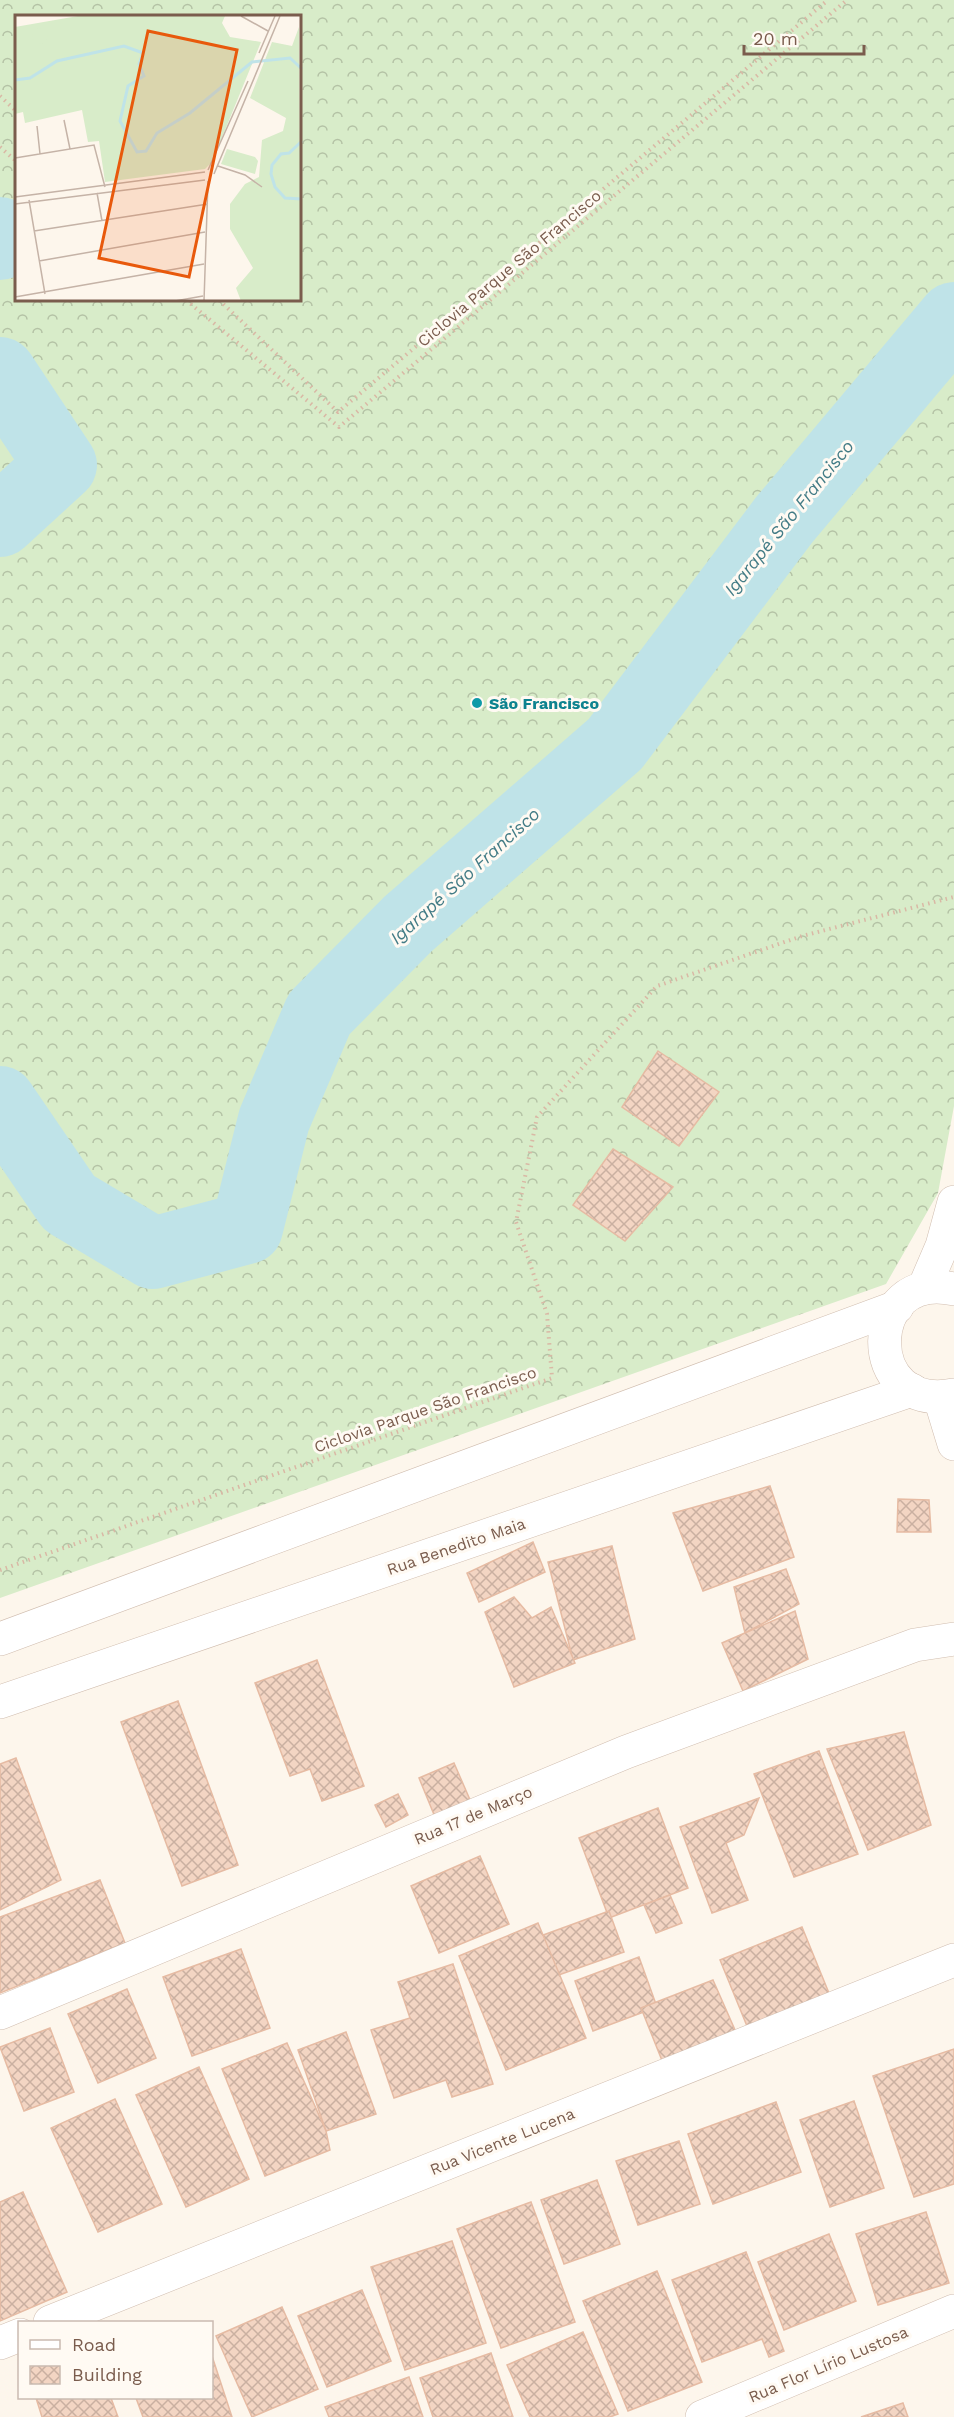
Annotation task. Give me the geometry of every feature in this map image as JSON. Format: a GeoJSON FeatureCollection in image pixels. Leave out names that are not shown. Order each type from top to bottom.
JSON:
{"type":"FeatureCollection","features":[{"type":"Feature","properties":{"kind":"street"},"geometry":{"type":"LineString","coordinates":[[954,1202],[942,1246],[939,1289],[909,1295],[897,1306],[886,1323],[883,1342],[887,1361],[897,1378],[935,1394],[954,1444]]}},
{"type":"Feature","properties":{"kind":"street"},"geometry":{"type":"LineString","coordinates":[[0,1640],[897,1306]]}},
{"type":"Feature","properties":{"kind":"street","name":"Rua Benedito Maia"},"geometry":{"type":"LineString","coordinates":[[0,1702],[935,1394]]}},
{"type":"Feature","properties":{"kind":"street","name":"Rua 17 de Março"},"geometry":{"type":"LineString","coordinates":[[0,2013],[626,1752],[915,1645],[954,1639]]}},
{"type":"Feature","properties":{"kind":"street","name":"Rua Vicente Lucena"},"geometry":{"type":"LineString","coordinates":[[52,2321],[954,1960]]}},
{"type":"Feature","properties":{"kind":"street","name":"Rua Flor Lírio Lustosa"},"geometry":{"type":"LineString","coordinates":[[702,2417],[954,2311]]}},
{"type":"Feature","properties":{"kind":"street"},"geometry":{"type":"LineString","coordinates":[[0,2343],[18,2336]]}},
{"type":"Feature","properties":{"kind":"path"},"geometry":{"type":"LineString","coordinates":[[221,302],[338,412],[828,0]]}},
{"type":"Feature","properties":{"kind":"path","name":"Ciclovia Parque São Francisco"},"geometry":{"type":"LineString","coordinates":[[188,302],[339,427],[847,0]]}},
{"type":"Feature","properties":{"kind":"path"},"geometry":{"type":"LineString","coordinates":[[0,96],[15,110]]}},
{"type":"Feature","properties":{"kind":"path"},"geometry":{"type":"LineString","coordinates":[[0,147],[15,160]]}},
{"type":"Feature","properties":{"kind":"path","name":"Ciclovia Parque São Francisco"},"geometry":{"type":"LineString","coordinates":[[0,1570],[552,1378],[547,1314],[516,1222],[537,1117],[657,986],[802,936],[954,897]]}},
{"type":"Feature","properties":{"kind":"green space","name":"São Francisco"},"geometry":{"type":"Polygon","coordinates":[[[0,0],[954,0],[954,1106],[938,1193],[886,1284],[0,1598],[0,0]]]}},
{"type":"Feature","properties":{"kind":"building"},"geometry":{"type":"Polygon","coordinates":[[[658,1051],[719,1092],[679,1146],[622,1107],[658,1051]]]}},
{"type":"Feature","properties":{"kind":"building"},"geometry":{"type":"Polygon","coordinates":[[[613,1149],[673,1187],[625,1241],[573,1205],[613,1149]]]}},
{"type":"Feature","properties":{"kind":"building"},"geometry":{"type":"Polygon","coordinates":[[[770,1486],[794,1557],[703,1591],[673,1513],[770,1486]]]}},
{"type":"Feature","properties":{"kind":"building"},"geometry":{"type":"Polygon","coordinates":[[[898,1499],[929,1500],[931,1532],[897,1532],[898,1499]]]}},
{"type":"Feature","properties":{"kind":"building"},"geometry":{"type":"Polygon","coordinates":[[[533,1542],[545,1572],[479,1602],[467,1573],[533,1542]]]}},
{"type":"Feature","properties":{"kind":"building"},"geometry":{"type":"Polygon","coordinates":[[[612,1546],[635,1639],[573,1660],[548,1562],[612,1546]]]}},
{"type":"Feature","properties":{"kind":"building"},"geometry":{"type":"Polygon","coordinates":[[[786,1569],[799,1604],[745,1633],[734,1587],[786,1569]]]}},
{"type":"Feature","properties":{"kind":"building"},"geometry":{"type":"Polygon","coordinates":[[[514,1597],[532,1618],[551,1607],[575,1663],[514,1687],[485,1612],[514,1597]]]}},
{"type":"Feature","properties":{"kind":"building"},"geometry":{"type":"Polygon","coordinates":[[[795,1611],[808,1659],[743,1691],[722,1643],[795,1611]]]}},
{"type":"Feature","properties":{"kind":"building"},"geometry":{"type":"Polygon","coordinates":[[[317,1660],[364,1786],[322,1801],[310,1769],[290,1776],[255,1683],[317,1660]]]}},
{"type":"Feature","properties":{"kind":"building"},"geometry":{"type":"Polygon","coordinates":[[[178,1701],[238,1865],[182,1886],[121,1722],[178,1701]]]}},
{"type":"Feature","properties":{"kind":"building"},"geometry":{"type":"Polygon","coordinates":[[[904,1732],[931,1825],[868,1850],[827,1749],[904,1732]]]}},
{"type":"Feature","properties":{"kind":"building"},"geometry":{"type":"Polygon","coordinates":[[[819,1751],[858,1854],[794,1877],[754,1774],[819,1751]]]}},
{"type":"Feature","properties":{"kind":"building"},"geometry":{"type":"Polygon","coordinates":[[[16,1758],[61,1880],[0,1910],[0,1764],[16,1758]]]}},
{"type":"Feature","properties":{"kind":"building"},"geometry":{"type":"Polygon","coordinates":[[[454,1763],[471,1802],[435,1817],[419,1778],[454,1763]]]}},
{"type":"Feature","properties":{"kind":"building"},"geometry":{"type":"Polygon","coordinates":[[[398,1794],[408,1815],[386,1827],[375,1805],[398,1794]]]}},
{"type":"Feature","properties":{"kind":"building"},"geometry":{"type":"Polygon","coordinates":[[[759,1798],[744,1835],[726,1843],[748,1900],[712,1913],[680,1827],[759,1798]]]}},
{"type":"Feature","properties":{"kind":"building"},"geometry":{"type":"Polygon","coordinates":[[[658,1808],[688,1888],[609,1918],[579,1838],[658,1808]]]}},
{"type":"Feature","properties":{"kind":"building"},"geometry":{"type":"Polygon","coordinates":[[[480,1856],[509,1924],[439,1953],[411,1886],[480,1856]]]}},
{"type":"Feature","properties":{"kind":"building"},"geometry":{"type":"Polygon","coordinates":[[[100,1880],[125,1943],[0,1993],[0,1917],[100,1880]]]}},
{"type":"Feature","properties":{"kind":"building"},"geometry":{"type":"Polygon","coordinates":[[[670,1895],[682,1923],[656,1933],[644,1905],[670,1895]]]}},
{"type":"Feature","properties":{"kind":"building"},"geometry":{"type":"Polygon","coordinates":[[[609,1911],[624,1952],[550,1978],[535,1938],[609,1911]]]}},
{"type":"Feature","properties":{"kind":"building"},"geometry":{"type":"Polygon","coordinates":[[[538,1923],[586,2038],[506,2070],[459,1956],[538,1923]]]}},
{"type":"Feature","properties":{"kind":"building"},"geometry":{"type":"Polygon","coordinates":[[[802,1927],[831,1998],[749,2031],[720,1960],[802,1927]]]}},
{"type":"Feature","properties":{"kind":"building"},"geometry":{"type":"Polygon","coordinates":[[[241,1949],[270,2028],[192,2056],[163,1977],[241,1949]]]}},
{"type":"Feature","properties":{"kind":"building"},"geometry":{"type":"Polygon","coordinates":[[[639,1957],[657,2007],[593,2031],[575,1981],[639,1957]]]}},
{"type":"Feature","properties":{"kind":"building"},"geometry":{"type":"Polygon","coordinates":[[[453,1964],[493,2084],[452,2097],[446,2080],[394,2098],[371,2030],[410,2018],[398,1982],[453,1964]]]}},
{"type":"Feature","properties":{"kind":"building"},"geometry":{"type":"Polygon","coordinates":[[[713,1980],[739,2039],[665,2068],[641,2008],[713,1980]]]}},
{"type":"Feature","properties":{"kind":"building"},"geometry":{"type":"Polygon","coordinates":[[[127,1989],[156,2058],[98,2083],[68,2014],[127,1989]]]}},
{"type":"Feature","properties":{"kind":"building"},"geometry":{"type":"Polygon","coordinates":[[[50,2028],[74,2092],[24,2111],[0,2047],[50,2028]]]}},
{"type":"Feature","properties":{"kind":"building"},"geometry":{"type":"Polygon","coordinates":[[[346,2032],[376,2114],[326,2131],[298,2050],[346,2032]]]}},
{"type":"Feature","properties":{"kind":"building"},"geometry":{"type":"Polygon","coordinates":[[[287,2043],[326,2131],[330,2150],[265,2176],[222,2069],[287,2043]]]}},
{"type":"Feature","properties":{"kind":"building"},"geometry":{"type":"Polygon","coordinates":[[[954,2049],[954,2184],[914,2197],[873,2076],[954,2049]]]}},
{"type":"Feature","properties":{"kind":"building"},"geometry":{"type":"Polygon","coordinates":[[[199,2067],[249,2179],[186,2207],[136,2095],[199,2067]]]}},
{"type":"Feature","properties":{"kind":"building"},"geometry":{"type":"Polygon","coordinates":[[[115,2099],[162,2204],[98,2232],[51,2128],[115,2099]]]}},
{"type":"Feature","properties":{"kind":"building"},"geometry":{"type":"Polygon","coordinates":[[[854,2101],[884,2188],[830,2207],[800,2120],[854,2101]]]}},
{"type":"Feature","properties":{"kind":"building"},"geometry":{"type":"Polygon","coordinates":[[[776,2102],[801,2172],[713,2204],[688,2134],[776,2102]]]}},
{"type":"Feature","properties":{"kind":"building"},"geometry":{"type":"Polygon","coordinates":[[[679,2141],[700,2204],[638,2225],[616,2161],[679,2141]]]}},
{"type":"Feature","properties":{"kind":"building"},"geometry":{"type":"Polygon","coordinates":[[[597,2180],[620,2244],[564,2264],[541,2200],[597,2180]]]}},
{"type":"Feature","properties":{"kind":"building"},"geometry":{"type":"Polygon","coordinates":[[[23,2192],[67,2292],[0,2321],[0,2202],[23,2192]]]}},
{"type":"Feature","properties":{"kind":"building"},"geometry":{"type":"Polygon","coordinates":[[[531,2202],[575,2322],[501,2348],[457,2229],[531,2202]]]}},
{"type":"Feature","properties":{"kind":"building"},"geometry":{"type":"Polygon","coordinates":[[[926,2212],[949,2283],[878,2305],[856,2234],[926,2212]]]}},
{"type":"Feature","properties":{"kind":"building"},"geometry":{"type":"Polygon","coordinates":[[[829,2234],[856,2301],[784,2330],[758,2262],[829,2234]]]}},
{"type":"Feature","properties":{"kind":"building"},"geometry":{"type":"Polygon","coordinates":[[[452,2241],[486,2343],[405,2370],[371,2267],[452,2241]]]}},
{"type":"Feature","properties":{"kind":"building"},"geometry":{"type":"Polygon","coordinates":[[[746,2252],[784,2351],[769,2357],[762,2339],[702,2362],[672,2280],[746,2252]]]}},
{"type":"Feature","properties":{"kind":"building"},"geometry":{"type":"Polygon","coordinates":[[[657,2271],[702,2382],[628,2411],[583,2301],[657,2271]]]}},
{"type":"Feature","properties":{"kind":"building"},"geometry":{"type":"Polygon","coordinates":[[[362,2290],[391,2361],[327,2387],[298,2316],[362,2290]]]}},
{"type":"Feature","properties":{"kind":"building"},"geometry":{"type":"Polygon","coordinates":[[[282,2307],[318,2389],[252,2417],[216,2336],[282,2307]]]}},
{"type":"Feature","properties":{"kind":"building"},"geometry":{"type":"Polygon","coordinates":[[[583,2332],[618,2414],[610,2417],[530,2417],[507,2365],[583,2332]]]}},
{"type":"Feature","properties":{"kind":"building"},"geometry":{"type":"Polygon","coordinates":[[[491,2353],[513,2417],[433,2417],[420,2378],[491,2353]]]}},
{"type":"Feature","properties":{"kind":"building"},"geometry":{"type":"Polygon","coordinates":[[[213,2359],[232,2417],[143,2417],[136,2399],[213,2399],[213,2359]]]}},
{"type":"Feature","properties":{"kind":"building"},"geometry":{"type":"Polygon","coordinates":[[[409,2377],[423,2417],[329,2417],[325,2407],[409,2377]]]}},
{"type":"Feature","properties":{"kind":"building"},"geometry":{"type":"Polygon","coordinates":[[[36,2399],[111,2399],[118,2417],[42,2417],[36,2399]]]}},
{"type":"Feature","properties":{"kind":"building"},"geometry":{"type":"Polygon","coordinates":[[[903,2403],[908,2417],[861,2417],[903,2403]]]}},
{"type":"Feature","properties":{"kind":"waterway","name":"Igarapé São Francisco"},"geometry":{"type":"LineString","coordinates":[[0,233],[0,244]]}},
{"type":"Feature","properties":{"kind":"waterway","name":"Igarapé São Francisco"},"geometry":{"type":"LineString","coordinates":[[0,1102],[69,1203],[153,1253],[247,1228],[274,1120],[319,1014],[408,924],[615,744],[784,520],[954,318]]}},
{"type":"Feature","properties":{"kind":"waterway","name":"Igarapé São Francisco"},"geometry":{"type":"LineString","coordinates":[[0,373],[61,465],[0,521]]}},
{"type":"Feature","properties":{"kind":"place","name":"São Francisco"},"geometry":{"type":"Point","coordinates":[477,703]}}]}
